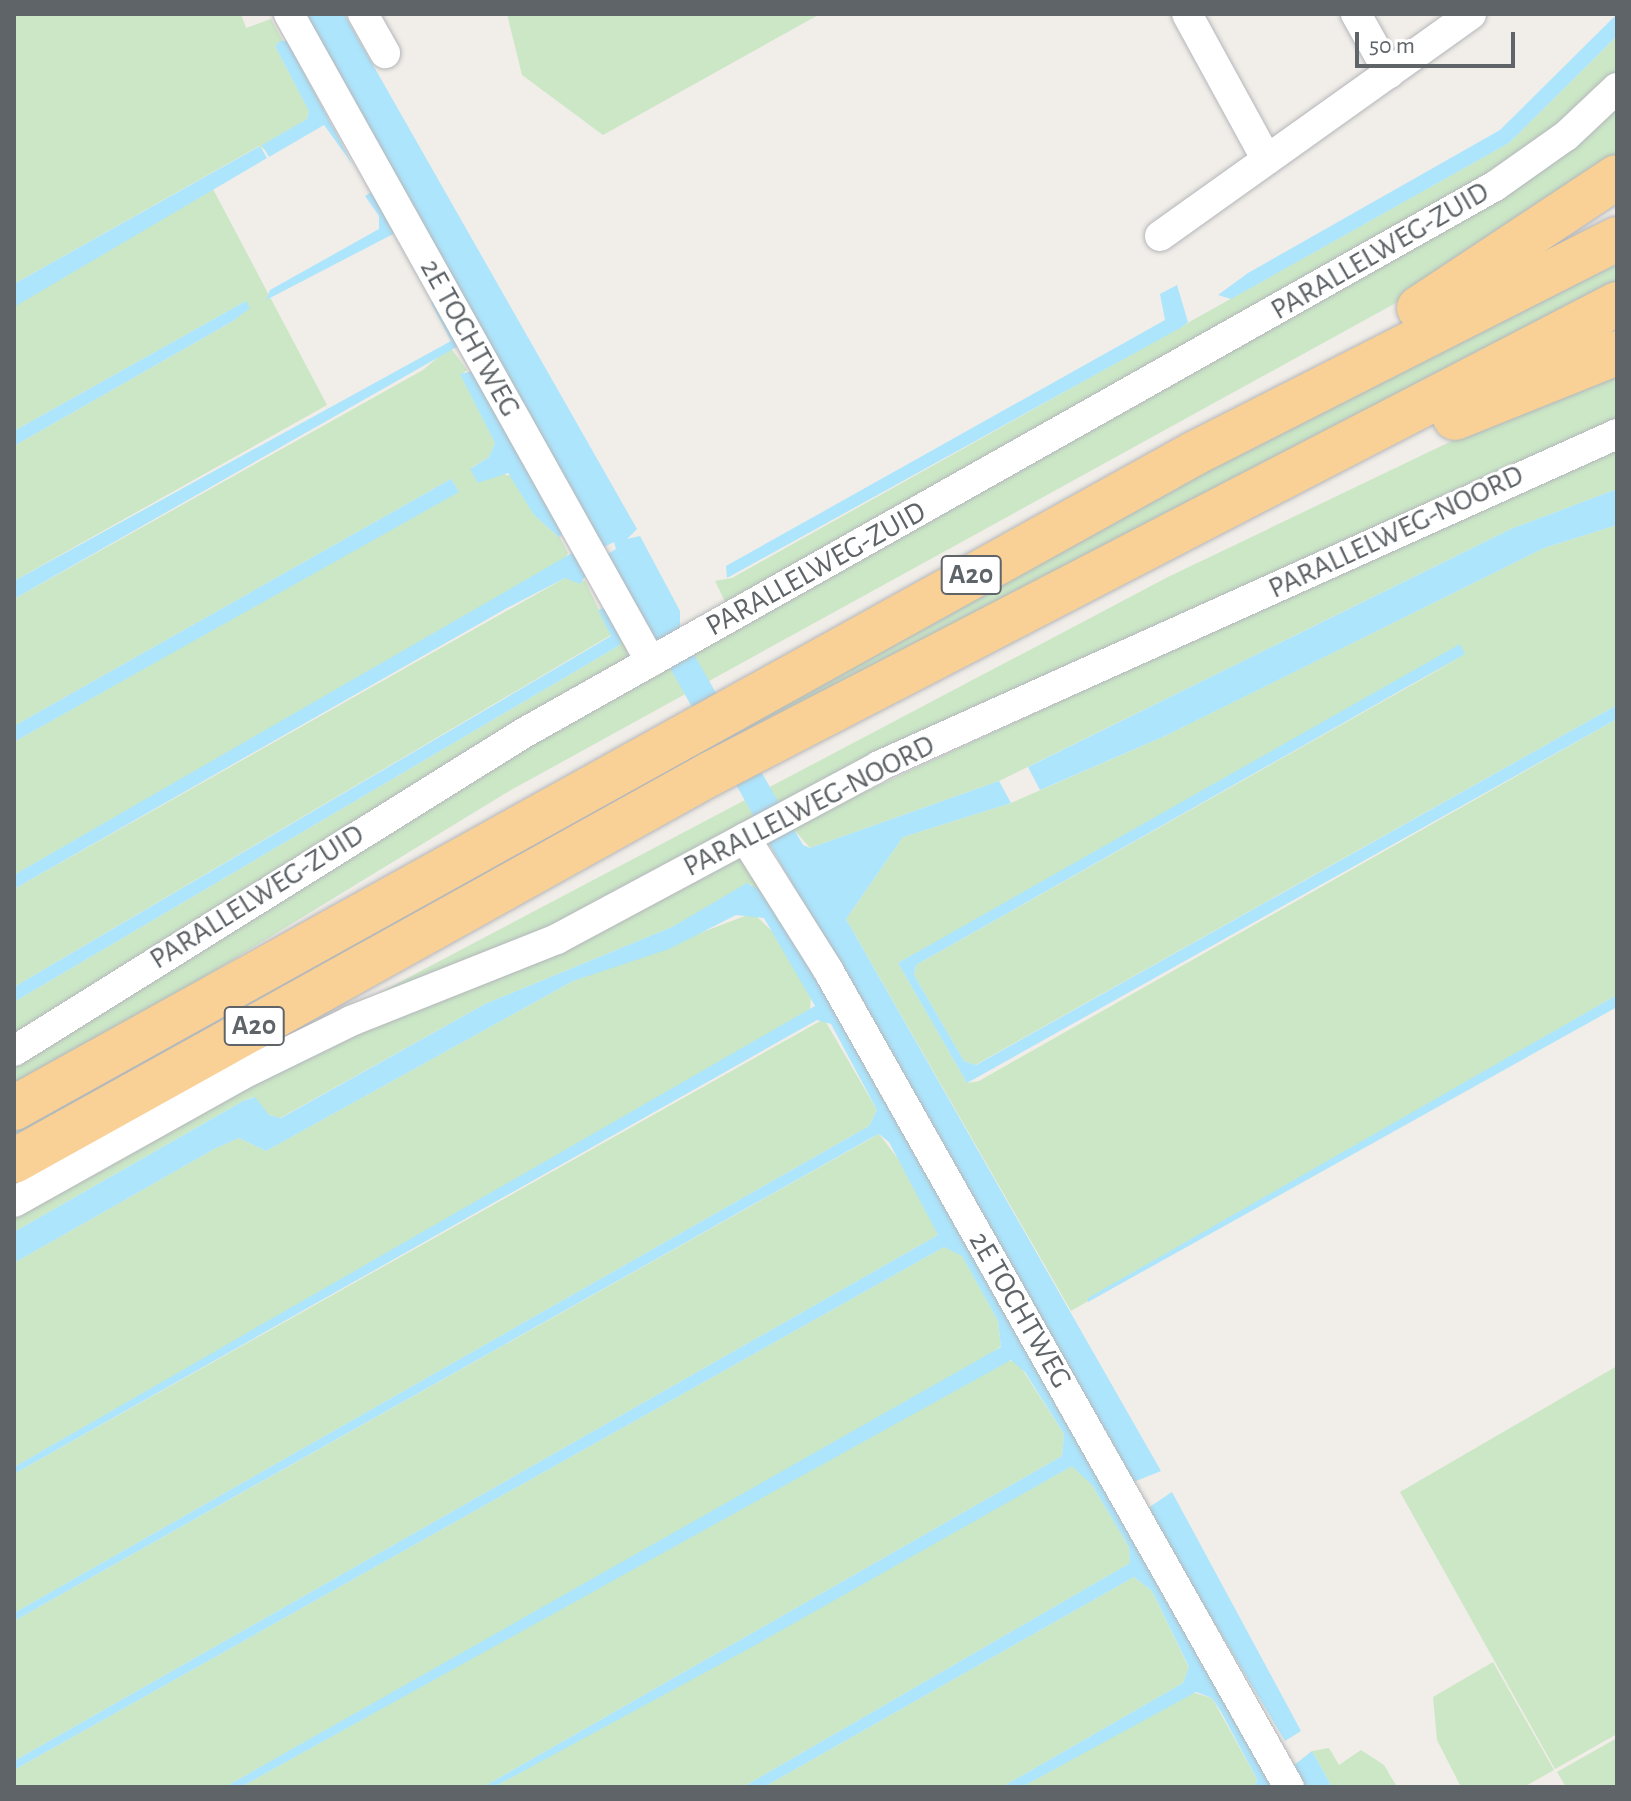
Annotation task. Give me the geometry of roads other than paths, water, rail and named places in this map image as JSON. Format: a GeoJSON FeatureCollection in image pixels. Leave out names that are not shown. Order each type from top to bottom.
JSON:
{"type":"FeatureCollection","features":[{"type":"Feature","properties":{"kind":"highway","name":"A20"},"geometry":{"type":"LineString","coordinates":[[1195,453],[1228,415],[1463,284],[1617,177]]}},
{"type":"Feature","properties":{"kind":"highway","name":"A20"},"geometry":{"type":"LineString","coordinates":[[14,1108],[747,698],[1195,453],[1617,239]]}},
{"type":"Feature","properties":{"kind":"highway","name":"A20"},"geometry":{"type":"LineString","coordinates":[[14,1161],[764,745],[1617,304]]}},
{"type":"Feature","properties":{"kind":"highway","name":"A20"},"geometry":{"type":"LineString","coordinates":[[1174,531],[1218,528],[1521,389],[1617,353]]}},
{"type":"Feature","properties":{"kind":"street","name":"2E TOCHTWEG"},"geometry":{"type":"LineString","coordinates":[[289,14],[656,659]]}},
{"type":"Feature","properties":{"kind":"street"},"geometry":{"type":"LineString","coordinates":[[363,14],[385,53]]}},
{"type":"Feature","properties":{"kind":"street"},"geometry":{"type":"LineString","coordinates":[[1187,14],[1267,160]]}},
{"type":"Feature","properties":{"kind":"street"},"geometry":{"type":"LineString","coordinates":[[1356,14],[1389,73]]}},
{"type":"Feature","properties":{"kind":"street"},"geometry":{"type":"LineString","coordinates":[[1160,236],[1471,14]]}},
{"type":"Feature","properties":{"kind":"street","name":"PARALLELWEG-ZUID"},"geometry":{"type":"LineString","coordinates":[[14,1051],[382,818],[656,659],[1495,186],[1566,136],[1617,88]]}},
{"type":"Feature","properties":{"kind":"street","name":"PARALLELWEG-NOORD"},"geometry":{"type":"LineString","coordinates":[[14,1202],[241,1075],[351,1021],[557,939],[893,759],[1617,434]]}},
{"type":"Feature","properties":{"kind":"street","name":"2E TOCHTWEG"},"geometry":{"type":"LineString","coordinates":[[752,834],[1289,1787]]}},
{"type":"Feature","properties":{"kind":"water"},"geometry":{"type":"Polygon","coordinates":[[[304,14],[344,14],[637,529],[627,539],[640,536],[680,611],[680,630],[803,845],[810,848],[999,781],[1011,803],[903,837],[846,919],[1161,1471],[1131,1483],[606,555],[616,549],[614,542],[602,548],[304,14]]]}},
{"type":"Feature","properties":{"kind":"water"},"geometry":{"type":"Polygon","coordinates":[[[1617,14],[1617,36],[1509,143],[1231,299],[1218,295],[1248,273],[1500,130],[1617,14]]]}},
{"type":"Feature","properties":{"kind":"water"},"geometry":{"type":"Polygon","coordinates":[[[280,41],[287,41],[353,165],[324,125],[269,157],[262,145],[307,119],[309,111],[275,46],[280,41]]]}},
{"type":"Feature","properties":{"kind":"water"},"geometry":{"type":"Polygon","coordinates":[[[260,146],[267,158],[14,307],[14,284],[260,146]]]}},
{"type":"Feature","properties":{"kind":"water"},"geometry":{"type":"Polygon","coordinates":[[[373,191],[397,232],[266,300],[270,290],[379,229],[379,216],[365,196],[373,191]]]}},
{"type":"Feature","properties":{"kind":"water"},"geometry":{"type":"Polygon","coordinates":[[[1177,285],[1188,322],[1182,327],[727,578],[726,566],[1165,320],[1160,294],[1177,285]]]}},
{"type":"Feature","properties":{"kind":"water"},"geometry":{"type":"Polygon","coordinates":[[[435,300],[460,345],[14,599],[14,581],[451,341],[431,303],[435,300]]]}},
{"type":"Feature","properties":{"kind":"water"},"geometry":{"type":"Polygon","coordinates":[[[246,301],[250,308],[233,321],[14,446],[14,431],[246,301]]]}},
{"type":"Feature","properties":{"kind":"water"},"geometry":{"type":"Polygon","coordinates":[[[473,371],[563,530],[560,538],[534,515],[508,473],[478,483],[470,469],[489,457],[495,443],[460,374],[473,371]]]}},
{"type":"Feature","properties":{"kind":"water"},"geometry":{"type":"Polygon","coordinates":[[[451,479],[459,492],[14,742],[14,726],[451,479]]]}},
{"type":"Feature","properties":{"kind":"water"},"geometry":{"type":"Polygon","coordinates":[[[1617,489],[1617,525],[1544,548],[1165,736],[1040,790],[1028,767],[1511,529],[1617,489]]]}},
{"type":"Feature","properties":{"kind":"water"},"geometry":{"type":"Polygon","coordinates":[[[574,552],[587,574],[580,584],[565,578],[507,608],[14,889],[14,875],[574,552]]]}},
{"type":"Feature","properties":{"kind":"water"},"geometry":{"type":"Polygon","coordinates":[[[606,607],[622,632],[620,645],[14,1002],[14,987],[611,636],[598,610],[606,607]]]}},
{"type":"Feature","properties":{"kind":"water"},"geometry":{"type":"Polygon","coordinates":[[[1460,644],[1465,654],[916,965],[914,975],[964,1061],[976,1065],[1617,705],[1617,719],[967,1083],[898,963],[1460,644]]]}},
{"type":"Feature","properties":{"kind":"water"},"geometry":{"type":"Polygon","coordinates":[[[747,883],[758,889],[810,965],[1273,1787],[1255,1787],[1257,1779],[1221,1712],[1212,1698],[1196,1692],[1022,1787],[1002,1787],[1183,1683],[1189,1667],[1152,1591],[1134,1577],[764,1787],[743,1787],[1130,1563],[1129,1547],[1092,1485],[1072,1466],[752,1647],[494,1787],[483,1787],[1062,1456],[1064,1434],[1025,1372],[1011,1360],[241,1787],[225,1787],[1001,1347],[998,1321],[962,1256],[944,1247],[14,1770],[14,1761],[938,1235],[889,1142],[879,1134],[14,1621],[14,1613],[869,1126],[877,1110],[831,1024],[817,1020],[14,1474],[14,1467],[815,1006],[764,918],[736,915],[669,949],[573,981],[266,1151],[239,1138],[216,1148],[14,1263],[14,1232],[243,1101],[255,1097],[269,1115],[281,1118],[485,1004],[672,927],[747,883]]]}},
{"type":"Feature","properties":{"kind":"water"},"geometry":{"type":"Polygon","coordinates":[[[1617,995],[1617,1007],[1088,1302],[1088,1298],[1617,995]]]}},
{"type":"Feature","properties":{"kind":"water"},"geometry":{"type":"Polygon","coordinates":[[[1172,1492],[1301,1731],[1285,1741],[1149,1514],[1151,1506],[1172,1492]]]}},
{"type":"Feature","properties":{"kind":"water"},"geometry":{"type":"Polygon","coordinates":[[[1312,1751],[1332,1787],[1302,1787],[1293,1766],[1312,1751]]]}}]}
